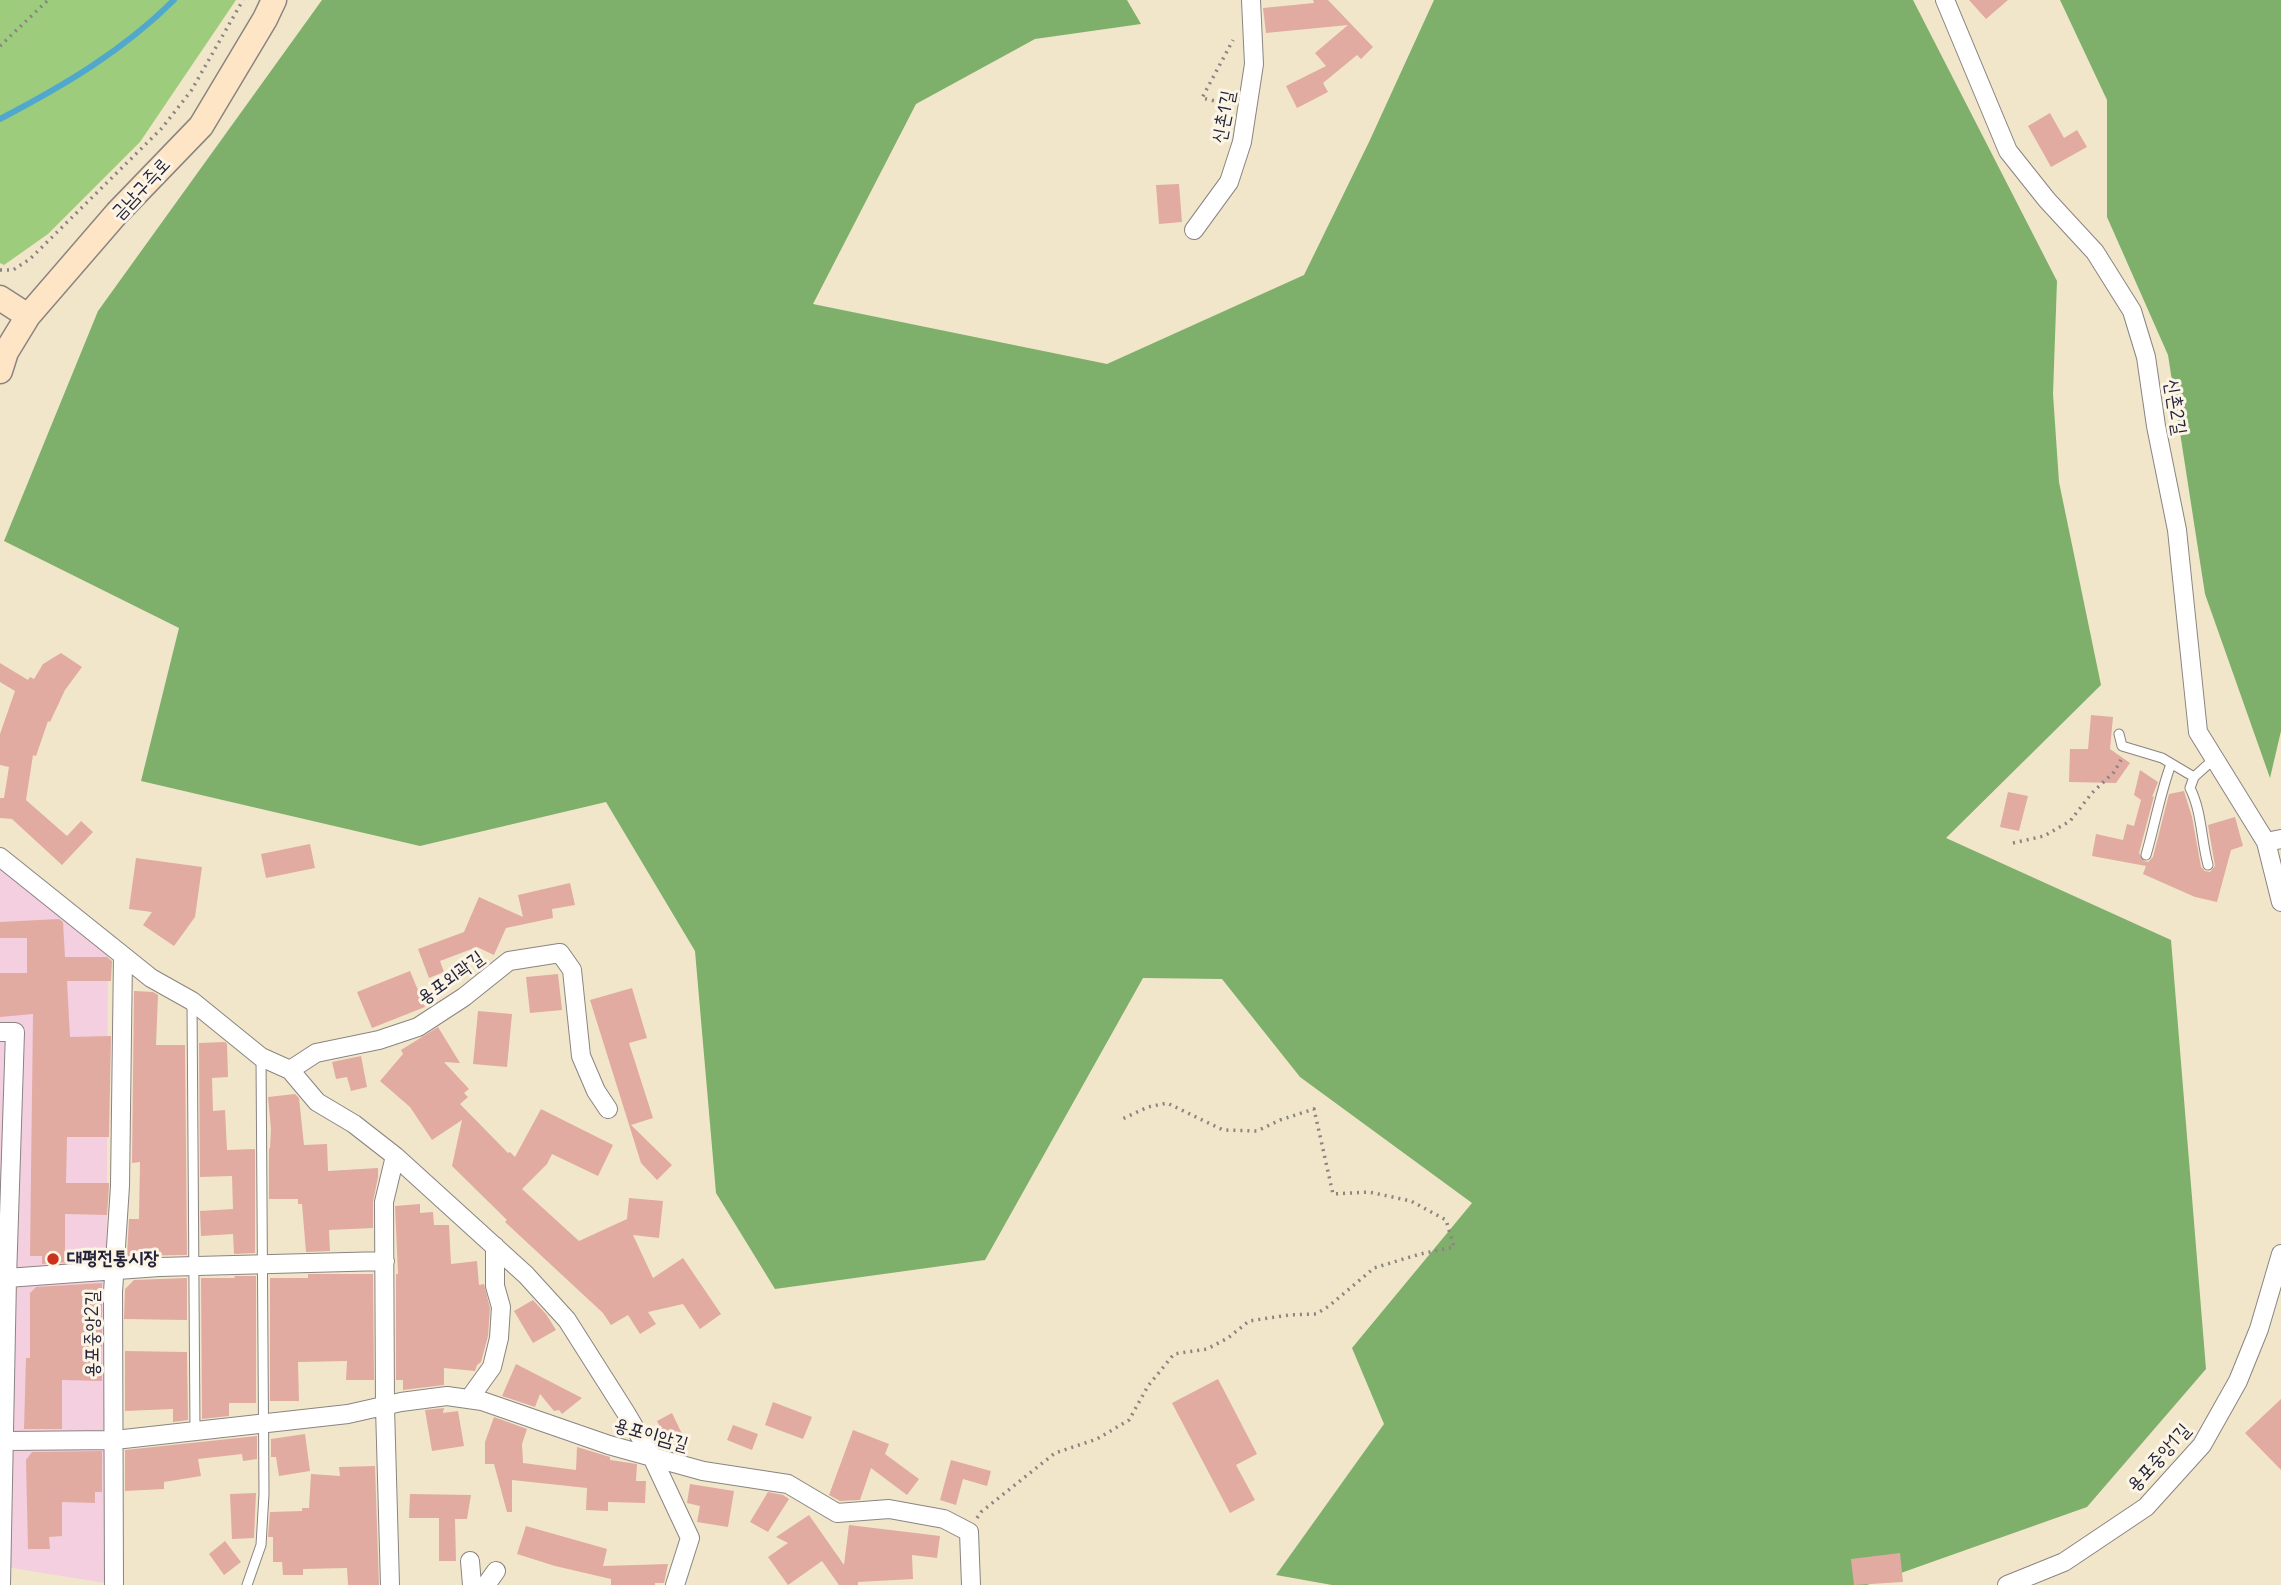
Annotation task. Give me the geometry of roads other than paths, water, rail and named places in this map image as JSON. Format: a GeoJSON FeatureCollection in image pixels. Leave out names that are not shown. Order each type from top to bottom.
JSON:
{"type":"FeatureCollection","features":[{"type":"Feature","properties":{"kind":"main road","name":"금남구즉로"},"geometry":{"type":"LineString","coordinates":[[0,371],[6,352],[28,316],[117,213],[201,127],[274,0]]}},
{"type":"Feature","properties":{"kind":"main road"},"geometry":{"type":"LineString","coordinates":[[0,298],[28,316]]}},
{"type":"Feature","properties":{"kind":"street","name":"신촌2길"},"geometry":{"type":"LineString","coordinates":[[1945,0],[2008,151],[2047,200],[2095,252],[2132,311],[2146,356],[2156,426],[2177,530],[2198,732],[2274,841]]}},
{"type":"Feature","properties":{"kind":"street","name":"신촌1길"},"geometry":{"type":"LineString","coordinates":[[1194,230],[1229,182],[1242,142],[1254,64],[1252,8]]}},
{"type":"Feature","properties":{"kind":"street"},"geometry":{"type":"LineString","coordinates":[[2274,841],[2281,902]]}},
{"type":"Feature","properties":{"kind":"street"},"geometry":{"type":"LineString","coordinates":[[0,857],[151,978],[192,1001],[261,1057],[290,1070],[317,1102],[354,1124],[396,1156],[526,1275],[567,1320],[652,1457],[690,1538],[675,1585]]}},
{"type":"Feature","properties":{"kind":"street","name":"용포외곽길"},"geometry":{"type":"LineString","coordinates":[[290,1070],[316,1053],[379,1040],[418,1027],[464,997],[509,961],[560,953],[572,970],[581,1056],[596,1091],[608,1108]]}},
{"type":"Feature","properties":{"kind":"street","name":"용포중앙2길"},"geometry":{"type":"LineString","coordinates":[[114,1585],[109,1441],[120,1186],[123,956]]}},
{"type":"Feature","properties":{"kind":"street"},"geometry":{"type":"LineString","coordinates":[[4,1584],[7,1032]]}},
{"type":"Feature","properties":{"kind":"street"},"geometry":{"type":"LineString","coordinates":[[390,1585],[385,1407],[384,1202],[396,1156]]}},
{"type":"Feature","properties":{"kind":"street"},"geometry":{"type":"LineString","coordinates":[[469,1399],[492,1367],[499,1338],[501,1307],[495,1286],[495,1246]]}},
{"type":"Feature","properties":{"kind":"street","name":"용포중앙1길"},"geometry":{"type":"LineString","coordinates":[[2007,1585],[2064,1562],[2146,1507],[2203,1445],[2238,1381],[2259,1329],[2281,1254]]}},
{"type":"Feature","properties":{"kind":"street"},"geometry":{"type":"LineString","coordinates":[[4,1278],[115,1269],[385,1261]]}},
{"type":"Feature","properties":{"kind":"street","name":"용포이암길"},"geometry":{"type":"LineString","coordinates":[[6,1441],[109,1441],[264,1425],[447,1396],[469,1399],[515,1411],[608,1445],[703,1471],[788,1484],[837,1513],[889,1509],[944,1519],[969,1532],[971,1585]]}},
{"type":"Feature","properties":{"kind":"street"},"geometry":{"type":"LineString","coordinates":[[470,1561],[472,1585]]}},
{"type":"Feature","properties":{"kind":"lane"},"geometry":{"type":"LineString","coordinates":[[2119,734],[2122,747],[2162,758],[2194,777]]}},
{"type":"Feature","properties":{"kind":"lane"},"geometry":{"type":"LineString","coordinates":[[2208,865],[2200,835],[2198,804],[2190,789],[2194,777],[2215,758]]}},
{"type":"Feature","properties":{"kind":"lane"},"geometry":{"type":"LineString","coordinates":[[2146,855],[2159,797],[2171,764]]}},
{"type":"Feature","properties":{"kind":"lane"},"geometry":{"type":"LineString","coordinates":[[192,1001],[195,1432]]}},
{"type":"Feature","properties":{"kind":"lane"},"geometry":{"type":"LineString","coordinates":[[247,1585],[261,1545],[264,1494],[261,1057]]}},
{"type":"Feature","properties":{"kind":"waterway"},"geometry":{"type":"LineString","coordinates":[[0,119],[92,66],[134,35],[174,0]]}},
{"type":"Feature","properties":{"kind":"place","name":"대평전통시장"},"geometry":{"type":"Point","coordinates":[53,1259]}}]}
